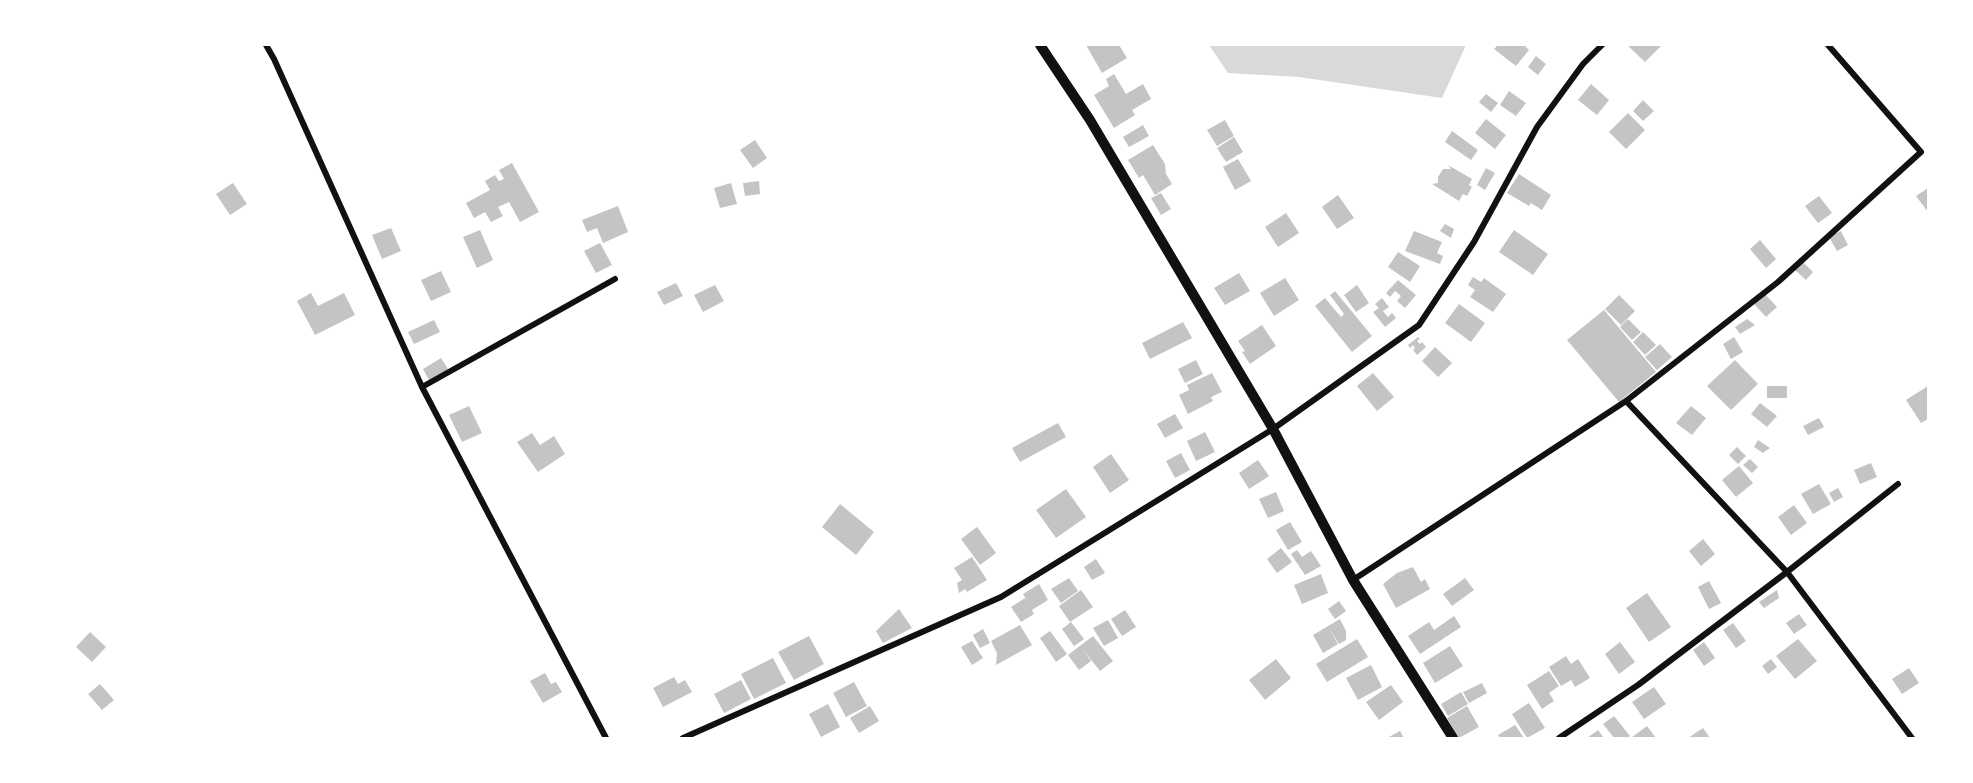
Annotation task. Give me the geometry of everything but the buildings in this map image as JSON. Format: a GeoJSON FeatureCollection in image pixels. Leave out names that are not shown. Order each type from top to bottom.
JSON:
{"type":"FeatureCollection","features":[{"type":"Feature","properties":{"kind":"main road"},"geometry":{"type":"LineString","coordinates":[[1040,45],[1090,120],[1273,429],[1353,580],[1453,738]]}},
{"type":"Feature","properties":{"kind":"street"},"geometry":{"type":"LineString","coordinates":[[266,45],[422,387],[606,738]]}},
{"type":"Feature","properties":{"kind":"street"},"geometry":{"type":"LineString","coordinates":[[683,738],[1001,597],[1273,429],[1419,324],[1474,242],[1537,127],[1583,64],[1602,45]]}},
{"type":"Feature","properties":{"kind":"street"},"geometry":{"type":"LineString","coordinates":[[1353,580],[1626,401],[1778,282],[1921,152],[1828,45]]}},
{"type":"Feature","properties":{"kind":"street"},"geometry":{"type":"LineString","coordinates":[[422,387],[615,279]]}},
{"type":"Feature","properties":{"kind":"street"},"geometry":{"type":"LineString","coordinates":[[1626,401],[1787,572],[1912,738]]}},
{"type":"Feature","properties":{"kind":"street"},"geometry":{"type":"LineString","coordinates":[[1559,738],[1638,685],[1898,484]]}},
{"type":"Feature","properties":{"kind":"shaded area"},"geometry":{"type":"Polygon","coordinates":[[[1209,45],[1466,45],[1442,98],[1299,77],[1228,73],[1209,45]]]}}]}
